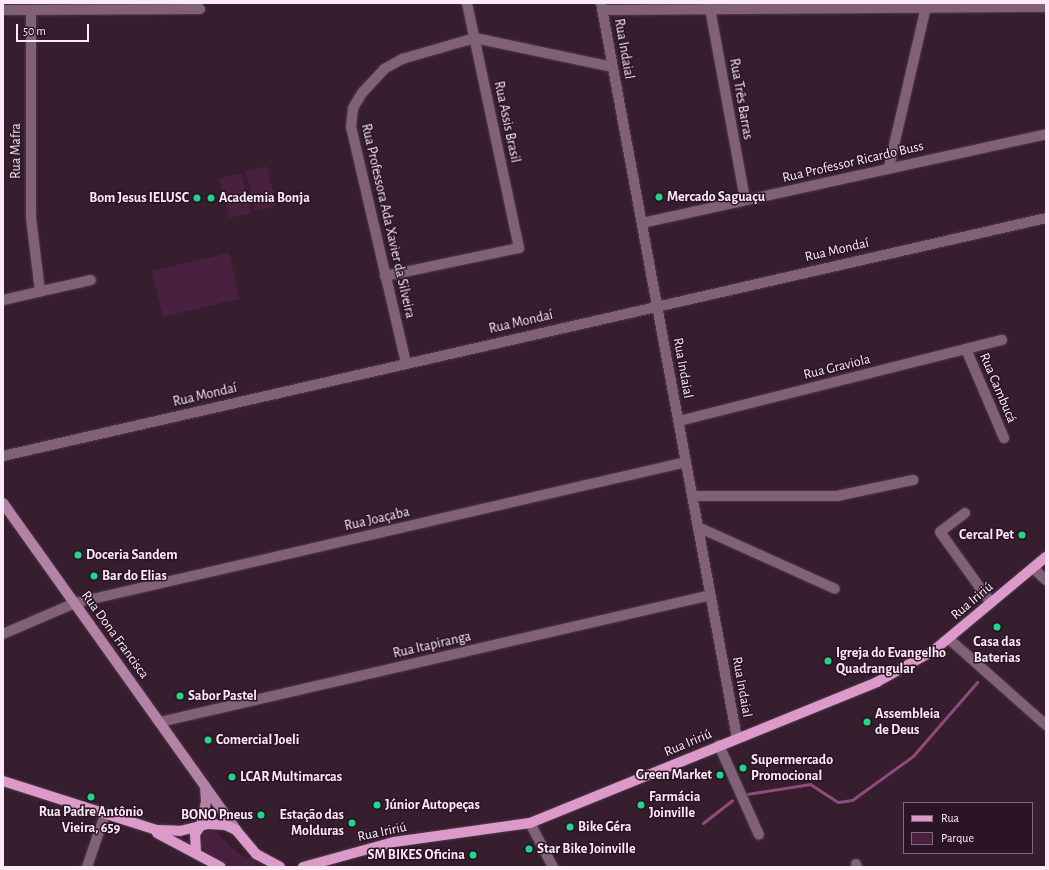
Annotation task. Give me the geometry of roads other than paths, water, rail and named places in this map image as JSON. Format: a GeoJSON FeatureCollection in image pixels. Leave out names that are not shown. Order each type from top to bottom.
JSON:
{"type":"FeatureCollection","features":[{"type":"Feature","properties":{"kind":"main road","name":"Rua Dona Francisca"},"geometry":{"type":"LineString","coordinates":[[3,503],[236,830]]}},
{"type":"Feature","properties":{"kind":"main road","name":"Rua Iririú"},"geometry":{"type":"LineString","coordinates":[[303,867],[394,842],[530,823],[898,673],[950,638],[1046,557]]}},
{"type":"Feature","properties":{"kind":"main road"},"geometry":{"type":"LineString","coordinates":[[3,781],[146,827],[196,852],[220,867]]}},
{"type":"Feature","properties":{"kind":"main road"},"geometry":{"type":"LineString","coordinates":[[196,852],[195,834],[202,825],[206,801],[204,784]]}},
{"type":"Feature","properties":{"kind":"main road"},"geometry":{"type":"LineString","coordinates":[[146,827],[180,832],[202,825],[217,823],[236,830],[256,854],[280,867]]}},
{"type":"Feature","properties":{"kind":"street","name":"Rua Assis Brasil"},"geometry":{"type":"LineString","coordinates":[[385,276],[519,248],[467,3]]}},
{"type":"Feature","properties":{"kind":"street"},"geometry":{"type":"LineString","coordinates":[[602,6],[1046,7]]}},
{"type":"Feature","properties":{"kind":"street","name":"Rua Indaial"},"geometry":{"type":"LineString","coordinates":[[602,6],[737,738]]}},
{"type":"Feature","properties":{"kind":"street","name":"Rua Três Barras"},"geometry":{"type":"LineString","coordinates":[[710,6],[745,200]]}},
{"type":"Feature","properties":{"kind":"street"},"geometry":{"type":"LineString","coordinates":[[889,167],[927,6]]}},
{"type":"Feature","properties":{"kind":"street"},"geometry":{"type":"LineString","coordinates":[[3,10],[200,10]]}},
{"type":"Feature","properties":{"kind":"street","name":"Rua Mafra"},"geometry":{"type":"LineString","coordinates":[[31,10],[31,218],[40,291]]}},
{"type":"Feature","properties":{"kind":"street","name":"Rua Professora Ada Xavier da Silveira"},"geometry":{"type":"LineString","coordinates":[[406,363],[351,127],[353,108],[371,82],[402,59],[475,38],[613,67]]}},
{"type":"Feature","properties":{"kind":"street","name":"Rua Professor Ricardo Buss"},"geometry":{"type":"LineString","coordinates":[[642,223],[889,167],[1046,134]]}},
{"type":"Feature","properties":{"kind":"street","name":"Rua Mondaí"},"geometry":{"type":"LineString","coordinates":[[3,456],[657,305],[1046,218]]}},
{"type":"Feature","properties":{"kind":"street"},"geometry":{"type":"LineString","coordinates":[[3,300],[91,280]]}},
{"type":"Feature","properties":{"kind":"street","name":"Rua Graviola"},"geometry":{"type":"LineString","coordinates":[[678,422],[1002,340]]}},
{"type":"Feature","properties":{"kind":"street","name":"Rua Cambucá"},"geometry":{"type":"LineString","coordinates":[[966,349],[1004,438]]}},
{"type":"Feature","properties":{"kind":"street","name":"Rua Joaçaba"},"geometry":{"type":"LineString","coordinates":[[3,634],[75,603],[686,462]]}},
{"type":"Feature","properties":{"kind":"street"},"geometry":{"type":"LineString","coordinates":[[692,496],[837,496],[913,480]]}},
{"type":"Feature","properties":{"kind":"street"},"geometry":{"type":"LineString","coordinates":[[965,513],[940,532],[991,604]]}},
{"type":"Feature","properties":{"kind":"street"},"geometry":{"type":"LineString","coordinates":[[698,527],[835,589]]}},
{"type":"Feature","properties":{"kind":"street"},"geometry":{"type":"LineString","coordinates":[[1033,568],[1046,580]]}},
{"type":"Feature","properties":{"kind":"street","name":"Rua Itapiranga"},"geometry":{"type":"LineString","coordinates":[[160,722],[711,595]]}},
{"type":"Feature","properties":{"kind":"street"},"geometry":{"type":"LineString","coordinates":[[950,638],[1046,724]]}},
{"type":"Feature","properties":{"kind":"street"},"geometry":{"type":"LineString","coordinates":[[719,745],[759,835]]}},
{"type":"Feature","properties":{"kind":"street"},"geometry":{"type":"LineString","coordinates":[[88,867],[106,814]]}},
{"type":"Feature","properties":{"kind":"street"},"geometry":{"type":"LineString","coordinates":[[530,823],[553,867]]}},
{"type":"Feature","properties":{"kind":"waterway"},"geometry":{"type":"LineString","coordinates":[[747,794],[810,784],[838,802],[852,800],[913,756],[977,682]]}},
{"type":"Feature","properties":{"kind":"waterway"},"geometry":{"type":"LineString","coordinates":[[703,823],[732,800]]}},
{"type":"Feature","properties":{"kind":"place","name":"Mercado Saguaçu"},"geometry":{"type":"Point","coordinates":[659,197]}},
{"type":"Feature","properties":{"kind":"place","name":"Bom Jesus IELUSC"},"geometry":{"type":"Point","coordinates":[197,198]}},
{"type":"Feature","properties":{"kind":"place","name":"Academia Bonja"},"geometry":{"type":"Point","coordinates":[211,198]}},
{"type":"Feature","properties":{"kind":"place","name":"Cercal Pet"},"geometry":{"type":"Point","coordinates":[1022,535]}},
{"type":"Feature","properties":{"kind":"place","name":"Doceria Sandem"},"geometry":{"type":"Point","coordinates":[78,555]}},
{"type":"Feature","properties":{"kind":"place","name":"Bar do Elias"},"geometry":{"type":"Point","coordinates":[94,576]}},
{"type":"Feature","properties":{"kind":"place","name":"Casa das Baterias"},"geometry":{"type":"Point","coordinates":[997,627]}},
{"type":"Feature","properties":{"kind":"place","name":"Igreja do Evangelho Quadrangular"},"geometry":{"type":"Point","coordinates":[828,661]}},
{"type":"Feature","properties":{"kind":"place","name":"Sabor Pastel"},"geometry":{"type":"Point","coordinates":[180,696]}},
{"type":"Feature","properties":{"kind":"place","name":"Assembleia de Deus"},"geometry":{"type":"Point","coordinates":[867,722]}},
{"type":"Feature","properties":{"kind":"place","name":"Comercial Joeli"},"geometry":{"type":"Point","coordinates":[208,740]}},
{"type":"Feature","properties":{"kind":"place","name":"Supermercado Promocional"},"geometry":{"type":"Point","coordinates":[743,768]}},
{"type":"Feature","properties":{"kind":"place","name":"Green Market"},"geometry":{"type":"Point","coordinates":[720,775]}},
{"type":"Feature","properties":{"kind":"place","name":"LCAR Multimarcas"},"geometry":{"type":"Point","coordinates":[232,777]}},
{"type":"Feature","properties":{"kind":"place","name":"Rua Padre Antônio Vieira, 659"},"geometry":{"type":"Point","coordinates":[91,797]}},
{"type":"Feature","properties":{"kind":"place","name":"Júnior Autopeças"},"geometry":{"type":"Point","coordinates":[377,805]}},
{"type":"Feature","properties":{"kind":"place","name":"Farmácia Joinville"},"geometry":{"type":"Point","coordinates":[641,805]}},
{"type":"Feature","properties":{"kind":"place","name":"BONO Pneus"},"geometry":{"type":"Point","coordinates":[261,815]}},
{"type":"Feature","properties":{"kind":"place","name":"Estação das Molduras"},"geometry":{"type":"Point","coordinates":[352,823]}},
{"type":"Feature","properties":{"kind":"place","name":"Bike Géra"},"geometry":{"type":"Point","coordinates":[570,827]}},
{"type":"Feature","properties":{"kind":"place","name":"Star Bike Joinville"},"geometry":{"type":"Point","coordinates":[529,849]}},
{"type":"Feature","properties":{"kind":"place","name":"SM BIKES Oficina"},"geometry":{"type":"Point","coordinates":[473,855]}}]}
